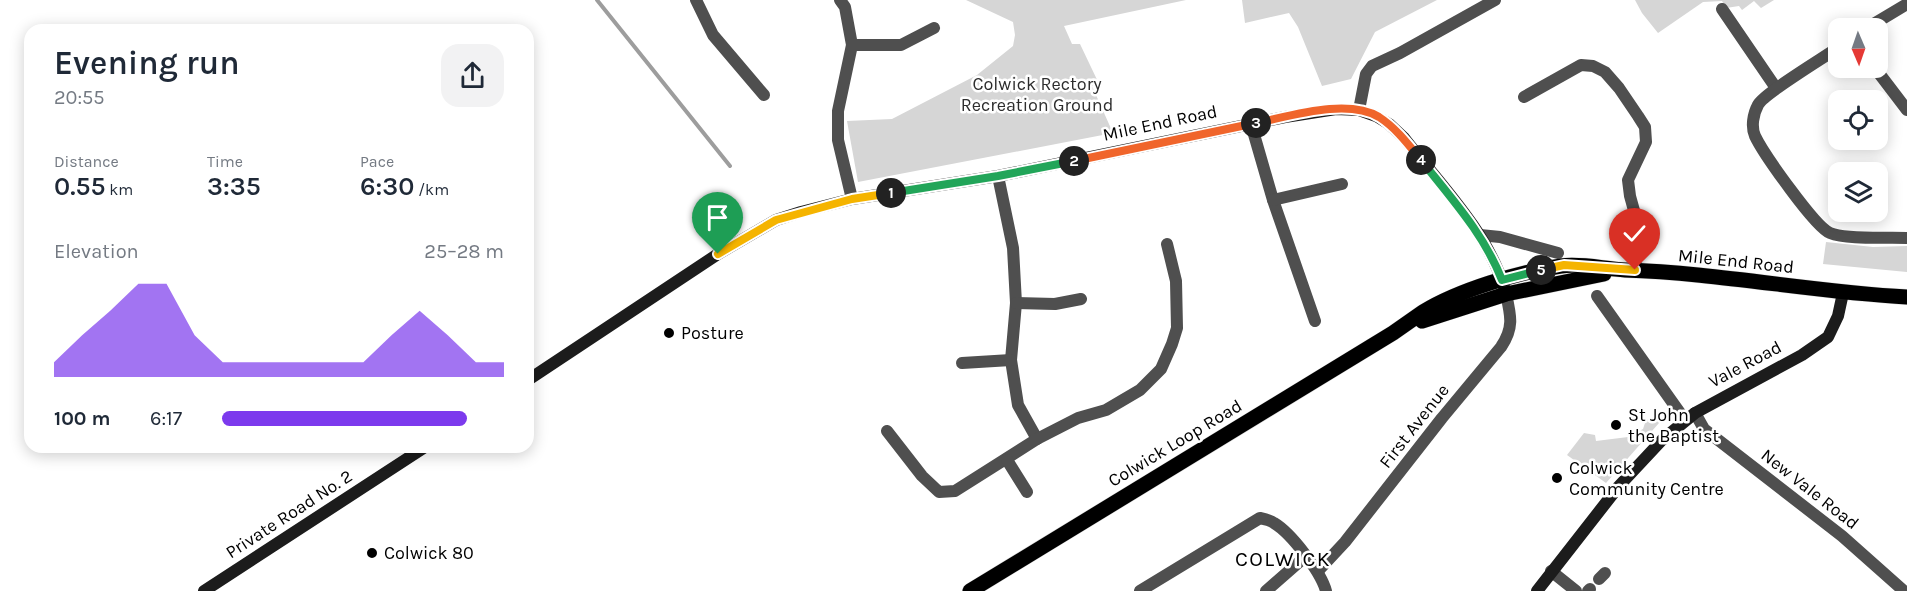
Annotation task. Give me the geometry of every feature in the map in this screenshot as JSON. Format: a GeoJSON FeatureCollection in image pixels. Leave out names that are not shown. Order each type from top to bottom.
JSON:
{"type":"FeatureCollection","features":[{"type":"Feature","properties":{"kind":"main road","name":"Mile End Road"},"geometry":{"type":"LineString","coordinates":[[1504,287],[1527,272],[1564,265],[1732,279],[1843,293]]}},
{"type":"Feature","properties":{"kind":"main road","name":"Colwick Loop Road"},"geometry":{"type":"LineString","coordinates":[[970,591],[1401,328],[1424,311],[1453,298],[1504,287]]}},
{"type":"Feature","properties":{"kind":"main road"},"geometry":{"type":"LineString","coordinates":[[1843,293],[1907,297]]}},
{"type":"Feature","properties":{"kind":"street"},"geometry":{"type":"LineString","coordinates":[[696,0],[713,35],[764,95]]}},
{"type":"Feature","properties":{"kind":"street"},"geometry":{"type":"LineString","coordinates":[[840,0],[845,7],[852,45],[841,93],[837,122],[838,140],[852,199]]}},
{"type":"Feature","properties":{"kind":"street"},"geometry":{"type":"LineString","coordinates":[[1359,110],[1366,74],[1372,66],[1495,0]]}},
{"type":"Feature","properties":{"kind":"street"},"geometry":{"type":"LineString","coordinates":[[1884,18],[1907,4]]}},
{"type":"Feature","properties":{"kind":"street"},"geometry":{"type":"LineString","coordinates":[[1740,11],[1726,14],[1776,88]]}},
{"type":"Feature","properties":{"kind":"street"},"geometry":{"type":"LineString","coordinates":[[852,45],[902,45],[934,28]]}},
{"type":"Feature","properties":{"kind":"street"},"geometry":{"type":"LineString","coordinates":[[1828,54],[1758,102],[1754,118],[1755,135],[1816,223],[1824,230],[1838,236],[1907,238]]}},
{"type":"Feature","properties":{"kind":"street"},"geometry":{"type":"LineString","coordinates":[[1524,97],[1572,69],[1581,65],[1593,66],[1605,72],[1619,88],[1645,127],[1646,142],[1628,180],[1638,225],[1630,270]]}},
{"type":"Feature","properties":{"kind":"street"},"geometry":{"type":"LineString","coordinates":[[1883,78],[1907,110]]}},
{"type":"Feature","properties":{"kind":"street","name":"Mile End Road"},"geometry":{"type":"LineString","coordinates":[[534,376],[718,254],[776,220],[852,199],[998,176],[1251,124],[1336,109],[1359,110],[1376,116],[1404,138],[1480,235],[1492,256],[1504,287]]}},
{"type":"Feature","properties":{"kind":"street"},"geometry":{"type":"LineString","coordinates":[[1251,124],[1272,200],[1316,305],[1315,321]]}},
{"type":"Feature","properties":{"kind":"street"},"geometry":{"type":"LineString","coordinates":[[998,176],[1013,248],[1016,303],[1011,360],[1018,405],[1037,439]]}},
{"type":"Feature","properties":{"kind":"street"},"geometry":{"type":"LineString","coordinates":[[1272,200],[1323,195],[1342,184]]}},
{"type":"Feature","properties":{"kind":"street"},"geometry":{"type":"LineString","coordinates":[[1480,235],[1500,237],[1558,253]]}},
{"type":"Feature","properties":{"kind":"street"},"geometry":{"type":"LineString","coordinates":[[887,431],[922,476],[939,492],[955,491],[1037,439],[1078,418],[1106,410],[1140,390],[1161,369],[1177,328],[1176,281],[1167,244]]}},
{"type":"Feature","properties":{"kind":"street","name":"First Avenue"},"geometry":{"type":"LineString","coordinates":[[1318,571],[1345,542],[1442,417],[1509,336],[1511,325],[1504,287]]}},
{"type":"Feature","properties":{"kind":"street","name":"Vale Road"},"geometry":{"type":"LineString","coordinates":[[1537,591],[1619,486],[1662,440],[1690,417],[1821,344],[1830,335],[1838,316],[1843,293]]}},
{"type":"Feature","properties":{"kind":"street","name":"New Vale Road"},"geometry":{"type":"LineString","coordinates":[[1597,296],[1690,417],[1842,536],[1904,591]]}},
{"type":"Feature","properties":{"kind":"street"},"geometry":{"type":"LineString","coordinates":[[1016,303],[1055,304],[1080,299]]}},
{"type":"Feature","properties":{"kind":"street"},"geometry":{"type":"LineString","coordinates":[[962,363],[1011,360]]}},
{"type":"Feature","properties":{"kind":"street","name":"Private Road No. 2"},"geometry":{"type":"LineString","coordinates":[[204,591],[416,453]]}},
{"type":"Feature","properties":{"kind":"street"},"geometry":{"type":"LineString","coordinates":[[1007,460],[1027,492]]}},
{"type":"Feature","properties":{"kind":"street"},"geometry":{"type":"LineString","coordinates":[[1140,591],[1260,518],[1277,524],[1306,556],[1318,571],[1326,591]]}},
{"type":"Feature","properties":{"kind":"street"},"geometry":{"type":"LineString","coordinates":[[1266,591],[1306,556]]}},
{"type":"Feature","properties":{"kind":"street"},"geometry":{"type":"LineString","coordinates":[[1551,572],[1576,591]]}},
{"type":"Feature","properties":{"kind":"green space","name":"Colwick Rectory Recreation Ground"},"geometry":{"type":"Polygon","coordinates":[[[966,0],[1186,0],[1064,26],[1072,44],[1080,44],[1100,86],[1092,86],[1113,133],[858,182],[847,121],[892,119],[977,75],[1013,46],[1015,35],[1013,22],[966,0]]]}},
{"type":"Feature","properties":{"kind":"green space"},"geometry":{"type":"Polygon","coordinates":[[[1242,0],[1437,0],[1375,32],[1351,79],[1322,86],[1298,27],[1289,13],[1245,23],[1242,0]]]}},
{"type":"Feature","properties":{"kind":"green space"},"geometry":{"type":"Polygon","coordinates":[[[1635,0],[1774,0],[1761,8],[1754,1],[1742,10],[1739,6],[1726,8],[1722,1],[1703,2],[1658,33],[1635,0]]]}},
{"type":"Feature","properties":{"kind":"green space"},"geometry":{"type":"Polygon","coordinates":[[[1826,242],[1873,247],[1907,246],[1907,272],[1823,264],[1826,242]]]}},
{"type":"Feature","properties":{"kind":"green space"},"geometry":{"type":"Polygon","coordinates":[[[1658,416],[1659,423],[1606,483],[1567,455],[1584,433],[1595,435],[1596,441],[1628,437],[1643,429],[1646,420],[1658,416]]]}},
{"type":"Feature","properties":{"kind":"waterway"},"geometry":{"type":"LineString","coordinates":[[597,0],[730,166]]}},
{"type":"Feature","properties":{"kind":"place","name":"Posture"},"geometry":{"type":"Point","coordinates":[669,333]}},
{"type":"Feature","properties":{"kind":"place","name":"St John the Baptist"},"geometry":{"type":"Point","coordinates":[1616,425]}},
{"type":"Feature","properties":{"kind":"place","name":"Colwick Community Centre"},"geometry":{"type":"Point","coordinates":[1557,478]}},
{"type":"Feature","properties":{"kind":"place","name":"Colwick 80"},"geometry":{"type":"Point","coordinates":[372,553]}},
{"type":"Feature","properties":{"kind":"district","name":"COLWICK"},"geometry":{"type":"Point","coordinates":[1283,559]}},
{"type":"Feature","properties":{"kind":"route"},"geometry":{"type":"LineString","coordinates":[[718,254],[776,220],[852,199],[998,176],[1310,112],[1336,109],[1359,110],[1376,116],[1404,138],[1480,235],[1502,280],[1527,272],[1564,265],[1635,270]]}}]}
